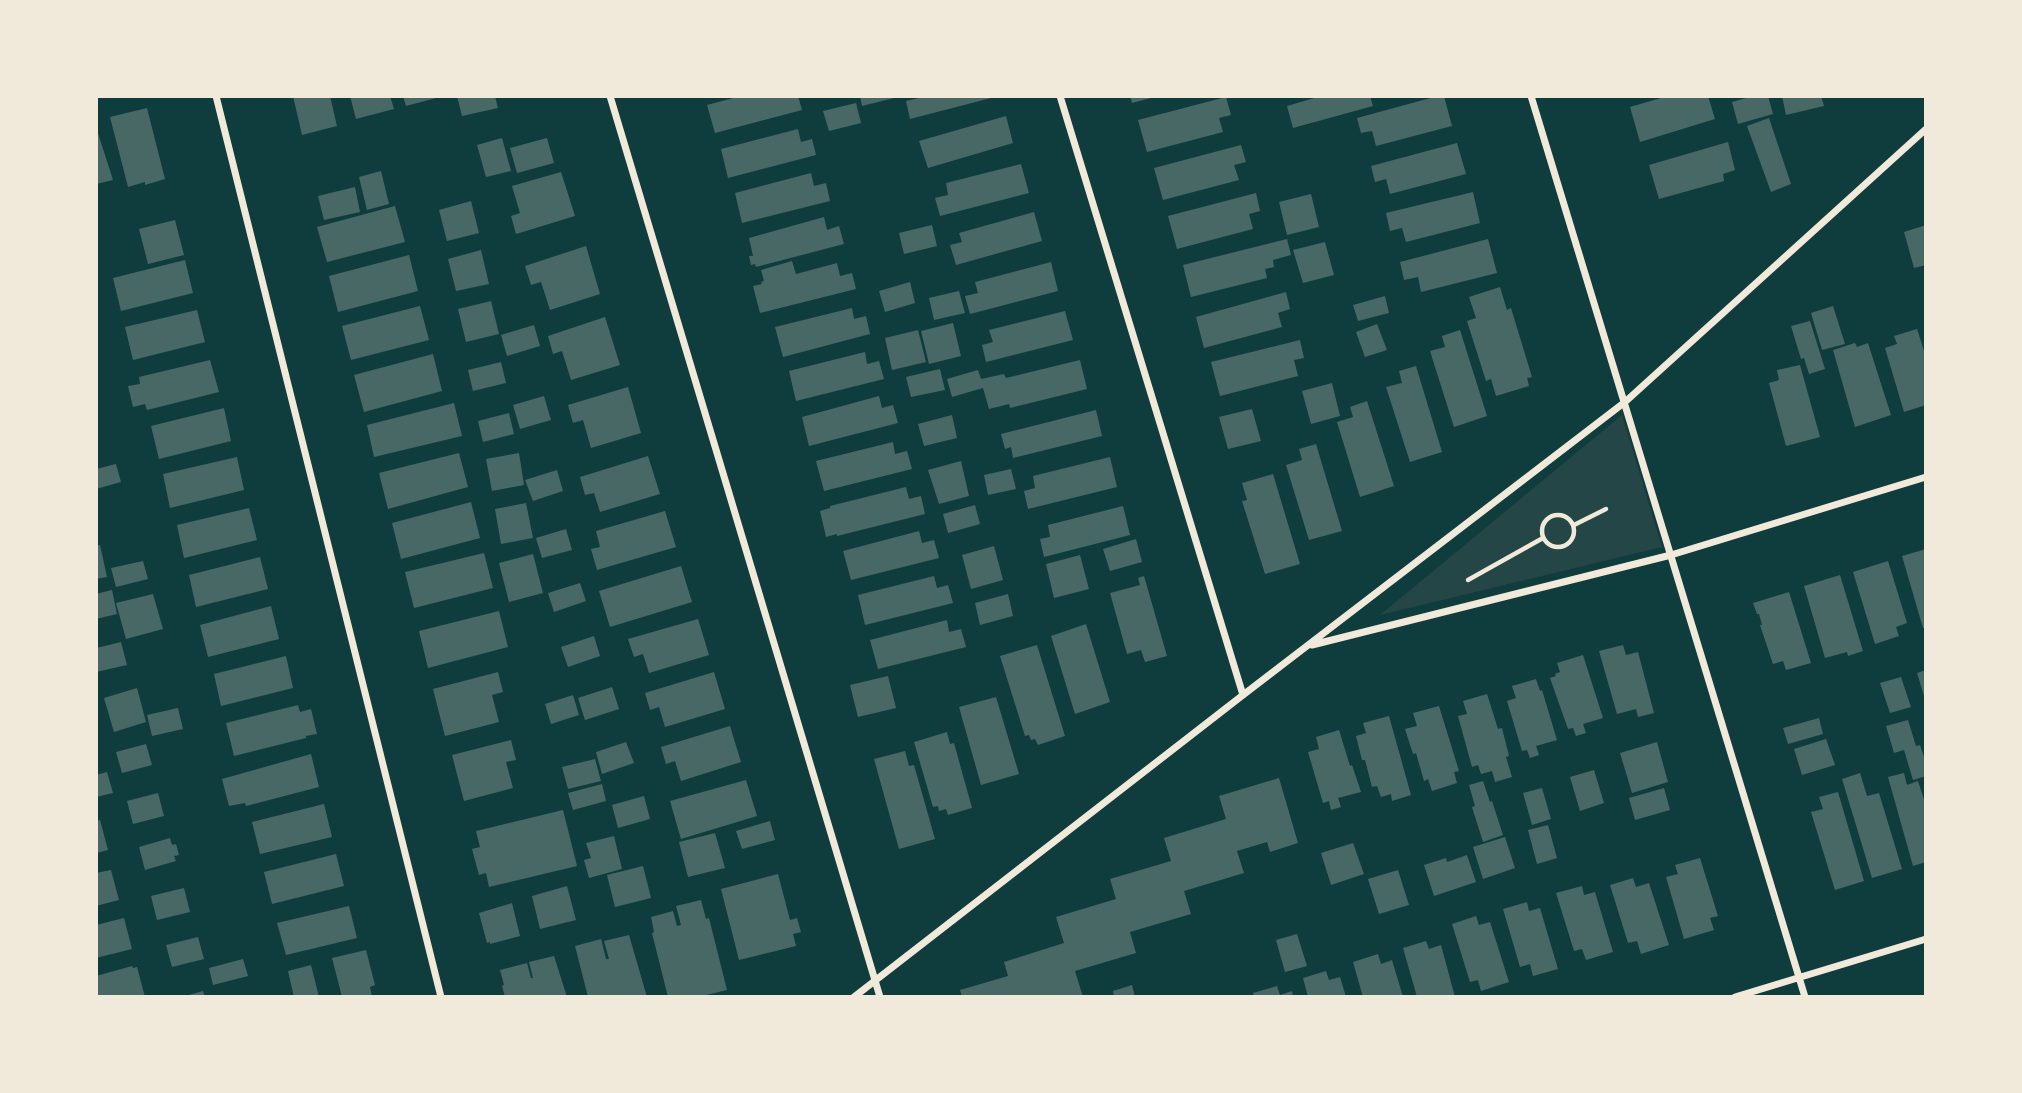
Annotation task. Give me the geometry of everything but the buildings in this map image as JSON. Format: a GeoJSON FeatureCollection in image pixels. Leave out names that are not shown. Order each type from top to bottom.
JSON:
{"type":"FeatureCollection","features":[{"type":"Feature","properties":{"kind":"street"},"geometry":{"type":"LineString","coordinates":[[216,96],[440,997]]}},
{"type":"Feature","properties":{"kind":"street"},"geometry":{"type":"LineString","coordinates":[[610,96],[880,997]]}},
{"type":"Feature","properties":{"kind":"street"},"geometry":{"type":"LineString","coordinates":[[1060,96],[1242,695]]}},
{"type":"Feature","properties":{"kind":"street"},"geometry":{"type":"LineString","coordinates":[[1531,96],[1805,997]]}},
{"type":"Feature","properties":{"kind":"street"},"geometry":{"type":"LineString","coordinates":[[854,997],[1625,402],[1926,129]]}},
{"type":"Feature","properties":{"kind":"street"},"geometry":{"type":"LineString","coordinates":[[1308,646],[1671,555],[1926,477]]}},
{"type":"Feature","properties":{"kind":"street"},"geometry":{"type":"LineString","coordinates":[[1735,997],[1926,939]]}},
{"type":"Feature","properties":{"kind":"path"},"geometry":{"type":"LineString","coordinates":[[1574,525],[1606,509]]}},
{"type":"Feature","properties":{"kind":"path"},"geometry":{"type":"LineString","coordinates":[[1552,516],[1567,517],[1574,525],[1574,536],[1562,547],[1551,546],[1544,538],[1542,528],[1552,516]]}},
{"type":"Feature","properties":{"kind":"shaded area"},"geometry":{"type":"Polygon","coordinates":[[[1622,415],[1662,547],[1380,615],[1622,415]]]}}]}
